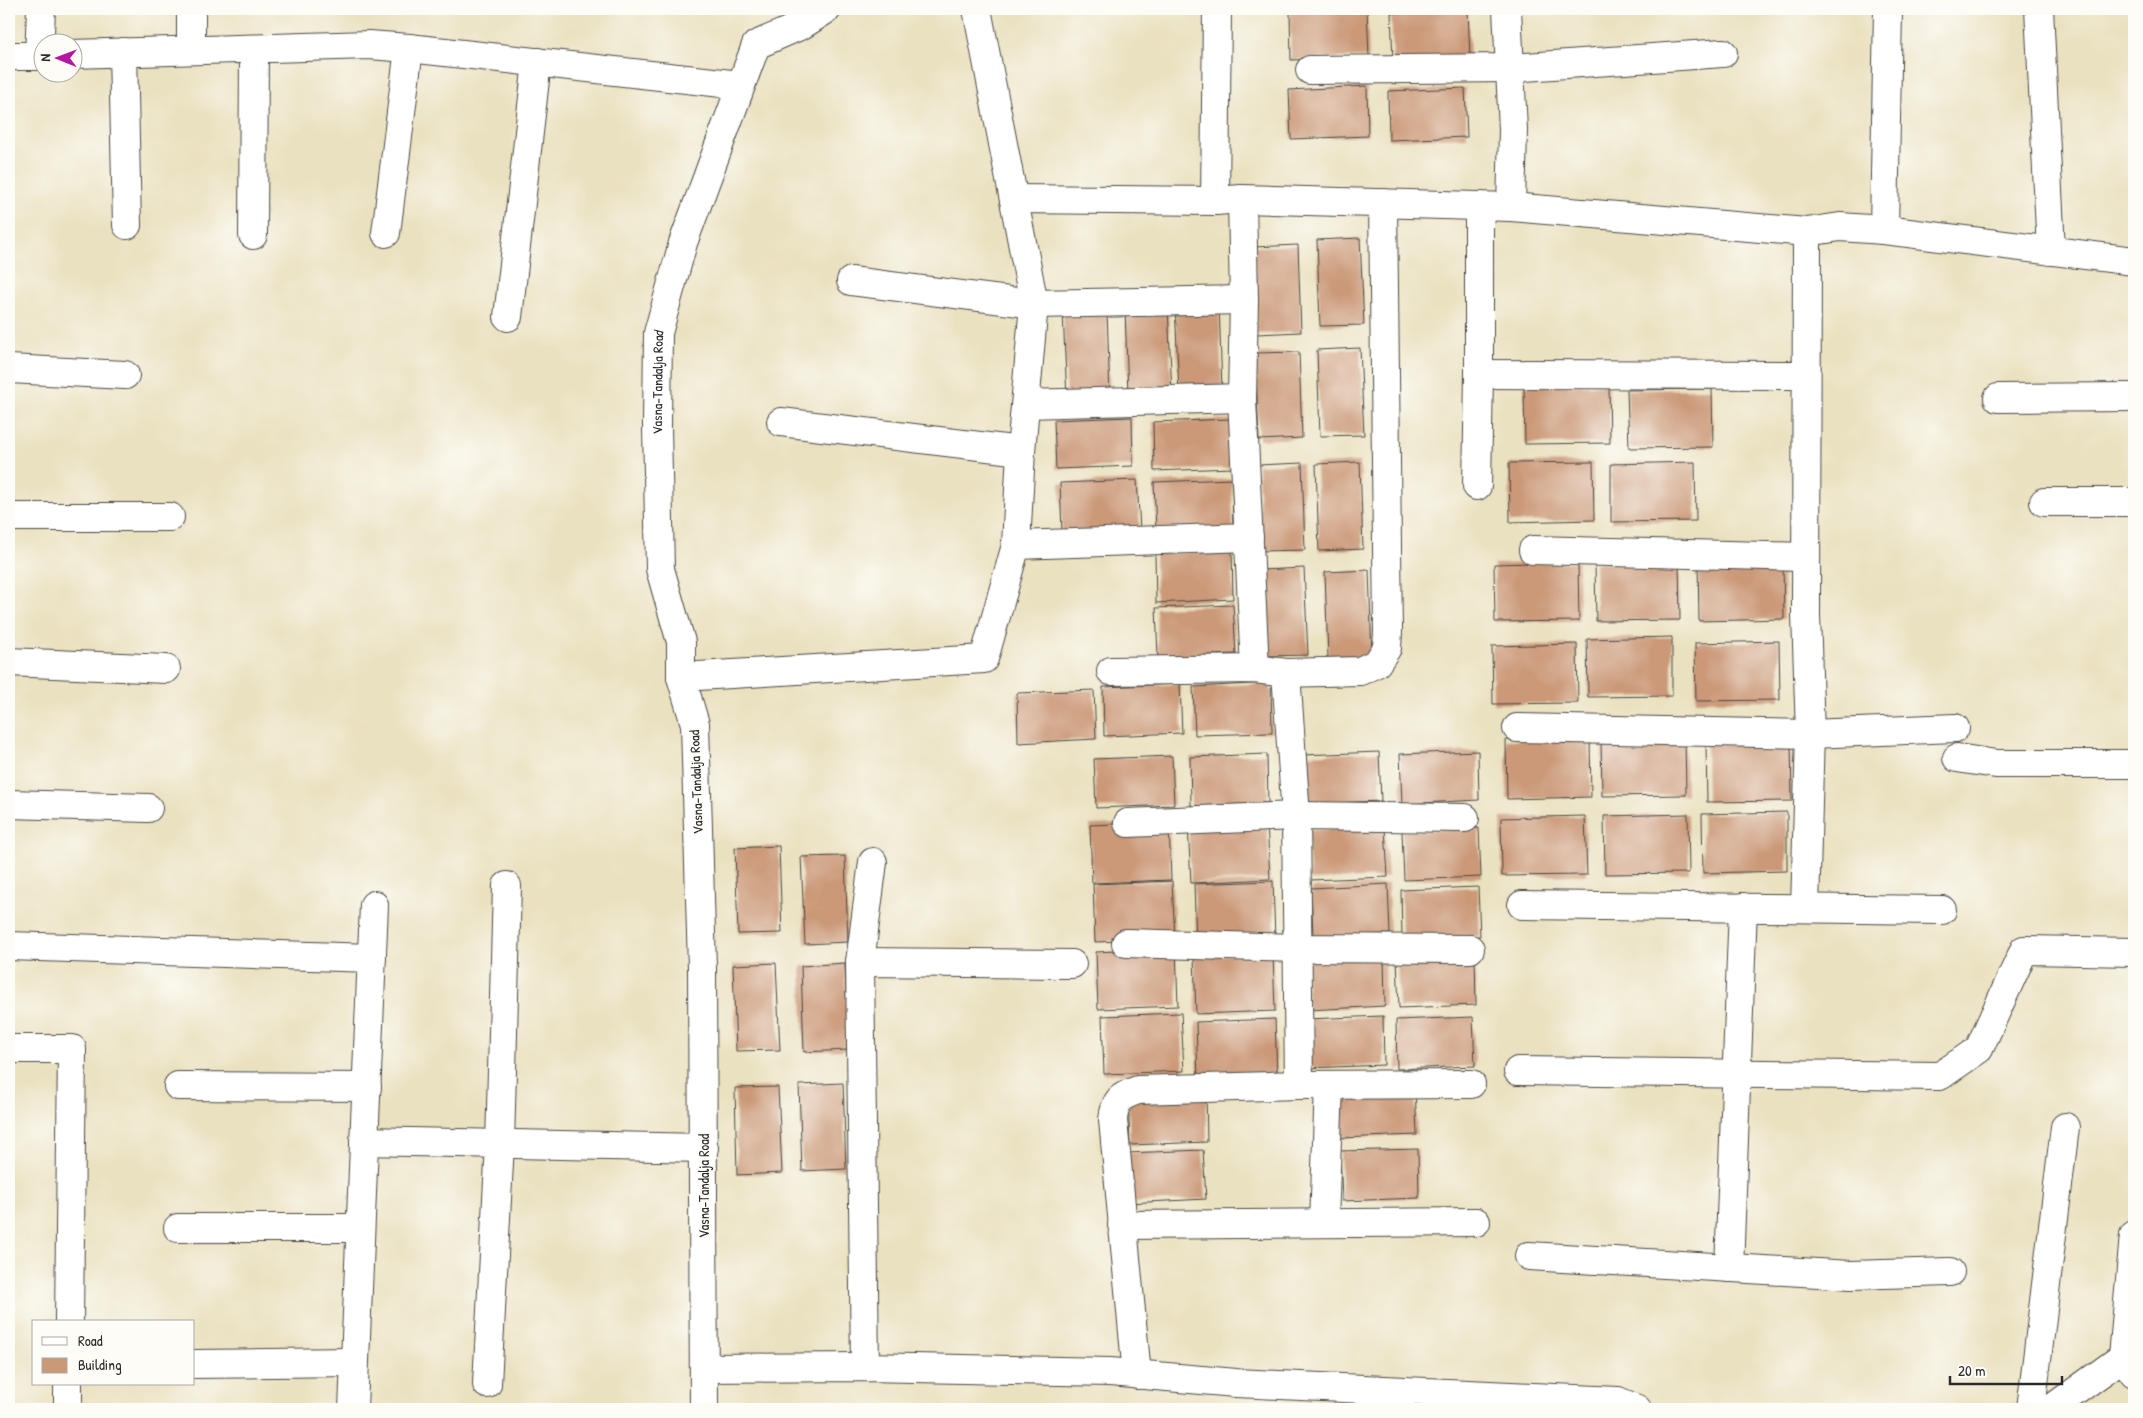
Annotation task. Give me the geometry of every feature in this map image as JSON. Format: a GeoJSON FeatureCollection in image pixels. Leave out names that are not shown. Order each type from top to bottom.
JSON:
{"type":"FeatureCollection","features":[{"type":"Feature","properties":{"kind":"street"},"geometry":{"type":"LineString","coordinates":[[41,9],[41,32]]}},
{"type":"Feature","properties":{"kind":"street"},"geometry":{"type":"LineString","coordinates":[[191,9],[191,50]]}},
{"type":"Feature","properties":{"kind":"street","name":"Vasna-Tandalja Road"},"geometry":{"type":"LineString","coordinates":[[704,1409],[702,968],[695,724],[681,677],[681,642],[660,569],[657,426],[658,333],[683,243],[756,45],[802,17],[827,9]]}},
{"type":"Feature","properties":{"kind":"street"},"geometry":{"type":"LineString","coordinates":[[681,677],[984,659],[1016,545],[1021,451],[1034,304],[977,9]]}},
{"type":"Feature","properties":{"kind":"street"},"geometry":{"type":"LineString","coordinates":[[1215,201],[1217,9]]}},
{"type":"Feature","properties":{"kind":"street"},"geometry":{"type":"LineString","coordinates":[[1508,9],[1513,130],[1511,207]]}},
{"type":"Feature","properties":{"kind":"street"},"geometry":{"type":"LineString","coordinates":[[1884,230],[1888,9]]}},
{"type":"Feature","properties":{"kind":"street"},"geometry":{"type":"LineString","coordinates":[[2039,9],[2051,251]]}},
{"type":"Feature","properties":{"kind":"street"},"geometry":{"type":"LineString","coordinates":[[82,54],[369,45],[740,85]]}},
{"type":"Feature","properties":{"kind":"street"},"geometry":{"type":"LineString","coordinates":[[253,235],[254,48]]}},
{"type":"Feature","properties":{"kind":"street"},"geometry":{"type":"LineString","coordinates":[[386,233],[409,48]]}},
{"type":"Feature","properties":{"kind":"street"},"geometry":{"type":"LineString","coordinates":[[123,52],[128,225]]}},
{"type":"Feature","properties":{"kind":"street"},"geometry":{"type":"LineString","coordinates":[[1310,70],[1510,68],[1723,53]]}},
{"type":"Feature","properties":{"kind":"street"},"geometry":{"type":"LineString","coordinates":[[9,56],[32,56]]}},
{"type":"Feature","properties":{"kind":"street"},"geometry":{"type":"LineString","coordinates":[[508,317],[537,62]]}},
{"type":"Feature","properties":{"kind":"street"},"geometry":{"type":"LineString","coordinates":[[1014,200],[1215,201],[1242,199],[1511,207],[1807,232],[1840,227],[1884,230],[2134,261]]}},
{"type":"Feature","properties":{"kind":"street"},"geometry":{"type":"LineString","coordinates":[[1242,199],[1244,300],[1242,398],[1255,669]]}},
{"type":"Feature","properties":{"kind":"street"},"geometry":{"type":"LineString","coordinates":[[1111,671],[1255,669],[1286,673],[1360,670],[1376,663],[1387,648],[1383,203]]}},
{"type":"Feature","properties":{"kind":"street"},"geometry":{"type":"LineString","coordinates":[[1477,486],[1479,206]]}},
{"type":"Feature","properties":{"kind":"street"},"geometry":{"type":"LineString","coordinates":[[1805,908],[1810,734],[1806,614],[1805,375],[1807,232]]}},
{"type":"Feature","properties":{"kind":"street"},"geometry":{"type":"LineString","coordinates":[[851,281],[1034,304],[1244,300]]}},
{"type":"Feature","properties":{"kind":"street"},"geometry":{"type":"LineString","coordinates":[[9,370],[125,375]]}},
{"type":"Feature","properties":{"kind":"street"},"geometry":{"type":"LineString","coordinates":[[1479,374],[1805,375]]}},
{"type":"Feature","properties":{"kind":"street"},"geometry":{"type":"LineString","coordinates":[[1998,398],[2134,397]]}},
{"type":"Feature","properties":{"kind":"street"},"geometry":{"type":"LineString","coordinates":[[1026,404],[1242,398]]}},
{"type":"Feature","properties":{"kind":"street"},"geometry":{"type":"LineString","coordinates":[[781,422],[1021,451]]}},
{"type":"Feature","properties":{"kind":"street"},"geometry":{"type":"LineString","coordinates":[[2044,502],[2134,502]]}},
{"type":"Feature","properties":{"kind":"street"},"geometry":{"type":"LineString","coordinates":[[9,518],[170,517]]}},
{"type":"Feature","properties":{"kind":"street"},"geometry":{"type":"LineString","coordinates":[[1016,545],[1250,537]]}},
{"type":"Feature","properties":{"kind":"street"},"geometry":{"type":"LineString","coordinates":[[1533,550],[1806,557]]}},
{"type":"Feature","properties":{"kind":"street"},"geometry":{"type":"LineString","coordinates":[[9,662],[166,669]]}},
{"type":"Feature","properties":{"kind":"street"},"geometry":{"type":"LineString","coordinates":[[1286,673],[1296,816],[1299,1085]]}},
{"type":"Feature","properties":{"kind":"street"},"geometry":{"type":"LineString","coordinates":[[1517,728],[1810,734],[1955,728]]}},
{"type":"Feature","properties":{"kind":"street"},"geometry":{"type":"LineString","coordinates":[[1957,758],[1996,764],[2134,764]]}},
{"type":"Feature","properties":{"kind":"street"},"geometry":{"type":"LineString","coordinates":[[9,804],[148,808]]}},
{"type":"Feature","properties":{"kind":"street"},"geometry":{"type":"LineString","coordinates":[[1128,823],[1296,816],[1465,818]]}},
{"type":"Feature","properties":{"kind":"street"},"geometry":{"type":"LineString","coordinates":[[865,1367],[860,962],[873,862]]}},
{"type":"Feature","properties":{"kind":"street"},"geometry":{"type":"LineString","coordinates":[[487,1384],[500,1144],[507,886]]}},
{"type":"Feature","properties":{"kind":"street"},"geometry":{"type":"LineString","coordinates":[[353,1409],[374,905]]}},
{"type":"Feature","properties":{"kind":"street"},"geometry":{"type":"LineString","coordinates":[[1522,905],[1942,910]]}},
{"type":"Feature","properties":{"kind":"street"},"geometry":{"type":"LineString","coordinates":[[1729,1268],[1743,907]]}},
{"type":"Feature","properties":{"kind":"street"},"geometry":{"type":"LineString","coordinates":[[1126,944],[1470,950]]}},
{"type":"Feature","properties":{"kind":"street"},"geometry":{"type":"LineString","coordinates":[[9,946],[372,958]]}},
{"type":"Feature","properties":{"kind":"street"},"geometry":{"type":"LineString","coordinates":[[1518,1071],[1737,1072],[1940,1076],[1980,1049],[2024,950],[2134,952]]}},
{"type":"Feature","properties":{"kind":"street"},"geometry":{"type":"LineString","coordinates":[[860,962],[1072,964]]}},
{"type":"Feature","properties":{"kind":"street"},"geometry":{"type":"LineString","coordinates":[[9,1049],[72,1049],[69,1320]]}},
{"type":"Feature","properties":{"kind":"street"},"geometry":{"type":"LineString","coordinates":[[1137,1374],[1113,1120],[1115,1106],[1124,1095],[1138,1090],[1299,1085],[1471,1084]]}},
{"type":"Feature","properties":{"kind":"street"},"geometry":{"type":"LineString","coordinates":[[1324,1223],[1329,1085]]}},
{"type":"Feature","properties":{"kind":"street"},"geometry":{"type":"LineString","coordinates":[[178,1086],[367,1087]]}},
{"type":"Feature","properties":{"kind":"street"},"geometry":{"type":"LineString","coordinates":[[2031,1409],[2065,1127]]}},
{"type":"Feature","properties":{"kind":"street"},"geometry":{"type":"LineString","coordinates":[[364,1141],[704,1148]]}},
{"type":"Feature","properties":{"kind":"street"},"geometry":{"type":"LineString","coordinates":[[1122,1225],[1476,1222]]}},
{"type":"Feature","properties":{"kind":"street"},"geometry":{"type":"LineString","coordinates":[[178,1228],[360,1228]]}},
{"type":"Feature","properties":{"kind":"street"},"geometry":{"type":"LineString","coordinates":[[2051,1409],[2130,1359],[2134,1235]]}},
{"type":"Feature","properties":{"kind":"street"},"geometry":{"type":"LineString","coordinates":[[1529,1256],[1872,1276],[1950,1272]]}},
{"type":"Feature","properties":{"kind":"street"},"geometry":{"type":"LineString","coordinates":[[195,1364],[355,1362]]}},
{"type":"Feature","properties":{"kind":"street"},"geometry":{"type":"LineString","coordinates":[[704,1368],[865,1367],[1137,1374],[1236,1383],[1618,1402],[1637,1409]]}},
{"type":"Feature","properties":{"kind":"street"},"geometry":{"type":"LineString","coordinates":[[68,1386],[68,1409]]}},
{"type":"Feature","properties":{"kind":"building"},"geometry":{"type":"Polygon","coordinates":[[[1367,9],[1369,57],[1291,60],[1290,11],[1367,9]]]}},
{"type":"Feature","properties":{"kind":"building"},"geometry":{"type":"Polygon","coordinates":[[[1468,10],[1470,58],[1393,61],[1391,13],[1468,10]]]}},
{"type":"Feature","properties":{"kind":"building"},"geometry":{"type":"Polygon","coordinates":[[[1367,86],[1368,136],[1291,139],[1289,90],[1367,86]]]}},
{"type":"Feature","properties":{"kind":"building"},"geometry":{"type":"Polygon","coordinates":[[[1465,88],[1467,137],[1389,140],[1388,91],[1465,88]]]}},
{"type":"Feature","properties":{"kind":"building"},"geometry":{"type":"Polygon","coordinates":[[[1360,238],[1364,325],[1320,326],[1317,240],[1360,238]]]}},
{"type":"Feature","properties":{"kind":"building"},"geometry":{"type":"Polygon","coordinates":[[[1298,245],[1301,332],[1257,334],[1254,247],[1298,245]]]}},
{"type":"Feature","properties":{"kind":"building"},"geometry":{"type":"Polygon","coordinates":[[[1219,304],[1222,390],[1179,392],[1175,305],[1219,304]]]}},
{"type":"Feature","properties":{"kind":"building"},"geometry":{"type":"Polygon","coordinates":[[[1168,307],[1172,394],[1128,395],[1125,309],[1168,307]]]}},
{"type":"Feature","properties":{"kind":"building"},"geometry":{"type":"Polygon","coordinates":[[[1107,311],[1110,397],[1067,399],[1063,313],[1107,311]]]}},
{"type":"Feature","properties":{"kind":"building"},"geometry":{"type":"Polygon","coordinates":[[[1360,348],[1364,435],[1320,436],[1317,350],[1360,348]]]}},
{"type":"Feature","properties":{"kind":"building"},"geometry":{"type":"Polygon","coordinates":[[[1299,352],[1302,438],[1259,440],[1255,353],[1299,352]]]}},
{"type":"Feature","properties":{"kind":"building"},"geometry":{"type":"Polygon","coordinates":[[[1609,385],[1610,443],[1525,444],[1524,386],[1609,385]]]}},
{"type":"Feature","properties":{"kind":"building"},"geometry":{"type":"Polygon","coordinates":[[[1712,389],[1713,447],[1629,448],[1627,390],[1712,389]]]}},
{"type":"Feature","properties":{"kind":"building"},"geometry":{"type":"Polygon","coordinates":[[[1132,417],[1133,466],[1056,469],[1054,420],[1132,417]]]}},
{"type":"Feature","properties":{"kind":"building"},"geometry":{"type":"Polygon","coordinates":[[[1230,419],[1232,468],[1154,471],[1153,422],[1230,419]]]}},
{"type":"Feature","properties":{"kind":"building"},"geometry":{"type":"Polygon","coordinates":[[[1360,462],[1363,549],[1319,551],[1316,464],[1360,462]]]}},
{"type":"Feature","properties":{"kind":"building"},"geometry":{"type":"Polygon","coordinates":[[[1593,462],[1594,520],[1510,522],[1509,463],[1593,462]]]}},
{"type":"Feature","properties":{"kind":"building"},"geometry":{"type":"Polygon","coordinates":[[[1695,462],[1696,521],[1611,522],[1611,464],[1695,462]]]}},
{"type":"Feature","properties":{"kind":"building"},"geometry":{"type":"Polygon","coordinates":[[[1302,463],[1305,550],[1261,551],[1258,465],[1302,463]]]}},
{"type":"Feature","properties":{"kind":"building"},"geometry":{"type":"Polygon","coordinates":[[[1232,479],[1233,528],[1156,531],[1154,482],[1232,479]]]}},
{"type":"Feature","properties":{"kind":"building"},"geometry":{"type":"Polygon","coordinates":[[[1137,480],[1140,529],[1062,532],[1060,483],[1137,480]]]}},
{"type":"Feature","properties":{"kind":"building"},"geometry":{"type":"Polygon","coordinates":[[[1232,551],[1233,599],[1156,603],[1155,554],[1232,551]]]}},
{"type":"Feature","properties":{"kind":"building"},"geometry":{"type":"Polygon","coordinates":[[[1783,561],[1784,619],[1699,621],[1698,562],[1783,561]]]}},
{"type":"Feature","properties":{"kind":"building"},"geometry":{"type":"Polygon","coordinates":[[[1578,562],[1579,621],[1495,622],[1494,564],[1578,562]]]}},
{"type":"Feature","properties":{"kind":"building"},"geometry":{"type":"Polygon","coordinates":[[[1679,562],[1680,620],[1596,621],[1595,563],[1679,562]]]}},
{"type":"Feature","properties":{"kind":"building"},"geometry":{"type":"Polygon","coordinates":[[[1304,568],[1308,655],[1264,656],[1261,570],[1304,568]]]}},
{"type":"Feature","properties":{"kind":"building"},"geometry":{"type":"Polygon","coordinates":[[[1369,570],[1372,657],[1328,658],[1325,572],[1369,570]]]}},
{"type":"Feature","properties":{"kind":"building"},"geometry":{"type":"Polygon","coordinates":[[[1233,605],[1236,654],[1158,657],[1156,608],[1233,605]]]}},
{"type":"Feature","properties":{"kind":"building"},"geometry":{"type":"Polygon","coordinates":[[[1672,637],[1672,696],[1588,697],[1587,639],[1672,637]]]}},
{"type":"Feature","properties":{"kind":"building"},"geometry":{"type":"Polygon","coordinates":[[[1779,641],[1780,700],[1696,701],[1695,643],[1779,641]]]}},
{"type":"Feature","properties":{"kind":"building"},"geometry":{"type":"Polygon","coordinates":[[[1577,644],[1578,703],[1493,704],[1492,646],[1577,644]]]}},
{"type":"Feature","properties":{"kind":"building"},"geometry":{"type":"Polygon","coordinates":[[[1271,683],[1272,733],[1195,735],[1193,687],[1271,683]]]}},
{"type":"Feature","properties":{"kind":"building"},"geometry":{"type":"Polygon","coordinates":[[[1180,684],[1182,733],[1104,736],[1103,687],[1180,684]]]}},
{"type":"Feature","properties":{"kind":"building"},"geometry":{"type":"Polygon","coordinates":[[[1094,690],[1096,739],[1018,743],[1017,693],[1094,690]]]}},
{"type":"Feature","properties":{"kind":"building"},"geometry":{"type":"Polygon","coordinates":[[[1685,736],[1686,795],[1602,796],[1601,738],[1685,736]]]}},
{"type":"Feature","properties":{"kind":"building"},"geometry":{"type":"Polygon","coordinates":[[[1590,739],[1591,797],[1507,799],[1506,740],[1590,739]]]}},
{"type":"Feature","properties":{"kind":"building"},"geometry":{"type":"Polygon","coordinates":[[[1791,742],[1792,801],[1707,802],[1706,744],[1791,742]]]}},
{"type":"Feature","properties":{"kind":"building"},"geometry":{"type":"Polygon","coordinates":[[[1478,751],[1479,800],[1402,804],[1400,754],[1478,751]]]}},
{"type":"Feature","properties":{"kind":"building"},"geometry":{"type":"Polygon","coordinates":[[[1379,752],[1381,801],[1303,804],[1302,755],[1379,752]]]}},
{"type":"Feature","properties":{"kind":"building"},"geometry":{"type":"Polygon","coordinates":[[[1267,754],[1268,803],[1191,806],[1190,757],[1267,754]]]}},
{"type":"Feature","properties":{"kind":"building"},"geometry":{"type":"Polygon","coordinates":[[[1172,756],[1174,805],[1096,808],[1094,759],[1172,756]]]}},
{"type":"Feature","properties":{"kind":"building"},"geometry":{"type":"Polygon","coordinates":[[[1787,812],[1787,871],[1703,873],[1702,814],[1787,812]]]}},
{"type":"Feature","properties":{"kind":"building"},"geometry":{"type":"Polygon","coordinates":[[[1688,814],[1689,873],[1605,874],[1604,816],[1688,814]]]}},
{"type":"Feature","properties":{"kind":"building"},"geometry":{"type":"Polygon","coordinates":[[[1585,816],[1587,875],[1502,876],[1501,818],[1585,816]]]}},
{"type":"Feature","properties":{"kind":"building"},"geometry":{"type":"Polygon","coordinates":[[[1169,822],[1171,880],[1092,883],[1090,825],[1169,822]]]}},
{"type":"Feature","properties":{"kind":"building"},"geometry":{"type":"Polygon","coordinates":[[[1267,822],[1270,879],[1191,883],[1188,825],[1267,822]]]}},
{"type":"Feature","properties":{"kind":"building"},"geometry":{"type":"Polygon","coordinates":[[[1385,828],[1388,877],[1310,880],[1308,830],[1385,828]]]}},
{"type":"Feature","properties":{"kind":"building"},"geometry":{"type":"Polygon","coordinates":[[[1479,828],[1481,877],[1404,880],[1402,831],[1479,828]]]}},
{"type":"Feature","properties":{"kind":"building"},"geometry":{"type":"Polygon","coordinates":[[[779,846],[782,933],[738,934],[735,848],[779,846]]]}},
{"type":"Feature","properties":{"kind":"building"},"geometry":{"type":"Polygon","coordinates":[[[845,856],[848,942],[805,944],[801,857],[845,856]]]}},
{"type":"Feature","properties":{"kind":"building"},"geometry":{"type":"Polygon","coordinates":[[[1172,881],[1175,939],[1095,942],[1093,884],[1172,881]]]}},
{"type":"Feature","properties":{"kind":"building"},"geometry":{"type":"Polygon","coordinates":[[[1273,881],[1275,939],[1196,942],[1194,884],[1273,881]]]}},
{"type":"Feature","properties":{"kind":"building"},"geometry":{"type":"Polygon","coordinates":[[[1388,884],[1390,934],[1313,936],[1311,888],[1388,884]]]}},
{"type":"Feature","properties":{"kind":"building"},"geometry":{"type":"Polygon","coordinates":[[[1478,887],[1480,936],[1402,938],[1401,890],[1478,887]]]}},
{"type":"Feature","properties":{"kind":"building"},"geometry":{"type":"Polygon","coordinates":[[[1176,948],[1178,1006],[1098,1009],[1096,952],[1176,948]]]}},
{"type":"Feature","properties":{"kind":"building"},"geometry":{"type":"Polygon","coordinates":[[[1273,953],[1275,1011],[1196,1014],[1194,956],[1273,953]]]}},
{"type":"Feature","properties":{"kind":"building"},"geometry":{"type":"Polygon","coordinates":[[[1475,956],[1476,1005],[1399,1008],[1397,959],[1475,956]]]}},
{"type":"Feature","properties":{"kind":"building"},"geometry":{"type":"Polygon","coordinates":[[[1384,957],[1385,1006],[1308,1010],[1306,960],[1384,957]]]}},
{"type":"Feature","properties":{"kind":"building"},"geometry":{"type":"Polygon","coordinates":[[[776,963],[780,1050],[736,1051],[733,965],[776,963]]]}},
{"type":"Feature","properties":{"kind":"building"},"geometry":{"type":"Polygon","coordinates":[[[845,963],[848,1050],[804,1052],[801,966],[845,963]]]}},
{"type":"Feature","properties":{"kind":"building"},"geometry":{"type":"Polygon","coordinates":[[[1181,1013],[1184,1071],[1104,1074],[1102,1016],[1181,1013]]]}},
{"type":"Feature","properties":{"kind":"building"},"geometry":{"type":"Polygon","coordinates":[[[1383,1016],[1384,1065],[1307,1068],[1306,1019],[1383,1016]]]}},
{"type":"Feature","properties":{"kind":"building"},"geometry":{"type":"Polygon","coordinates":[[[1473,1017],[1475,1066],[1397,1069],[1396,1020],[1473,1017]]]}},
{"type":"Feature","properties":{"kind":"building"},"geometry":{"type":"Polygon","coordinates":[[[1275,1019],[1277,1076],[1198,1079],[1196,1022],[1275,1019]]]}},
{"type":"Feature","properties":{"kind":"building"},"geometry":{"type":"Polygon","coordinates":[[[843,1083],[846,1169],[802,1171],[799,1085],[843,1083]]]}},
{"type":"Feature","properties":{"kind":"building"},"geometry":{"type":"Polygon","coordinates":[[[1415,1086],[1417,1135],[1340,1138],[1337,1089],[1415,1086]]]}},
{"type":"Feature","properties":{"kind":"building"},"geometry":{"type":"Polygon","coordinates":[[[778,1087],[782,1173],[737,1175],[735,1088],[778,1087]]]}},
{"type":"Feature","properties":{"kind":"building"},"geometry":{"type":"Polygon","coordinates":[[[1206,1092],[1207,1142],[1130,1145],[1128,1096],[1206,1092]]]}},
{"type":"Feature","properties":{"kind":"building"},"geometry":{"type":"Polygon","coordinates":[[[1418,1149],[1419,1198],[1342,1201],[1340,1151],[1418,1149]]]}},
{"type":"Feature","properties":{"kind":"building"},"geometry":{"type":"Polygon","coordinates":[[[1203,1150],[1206,1199],[1128,1203],[1126,1153],[1203,1150]]]}}]}
